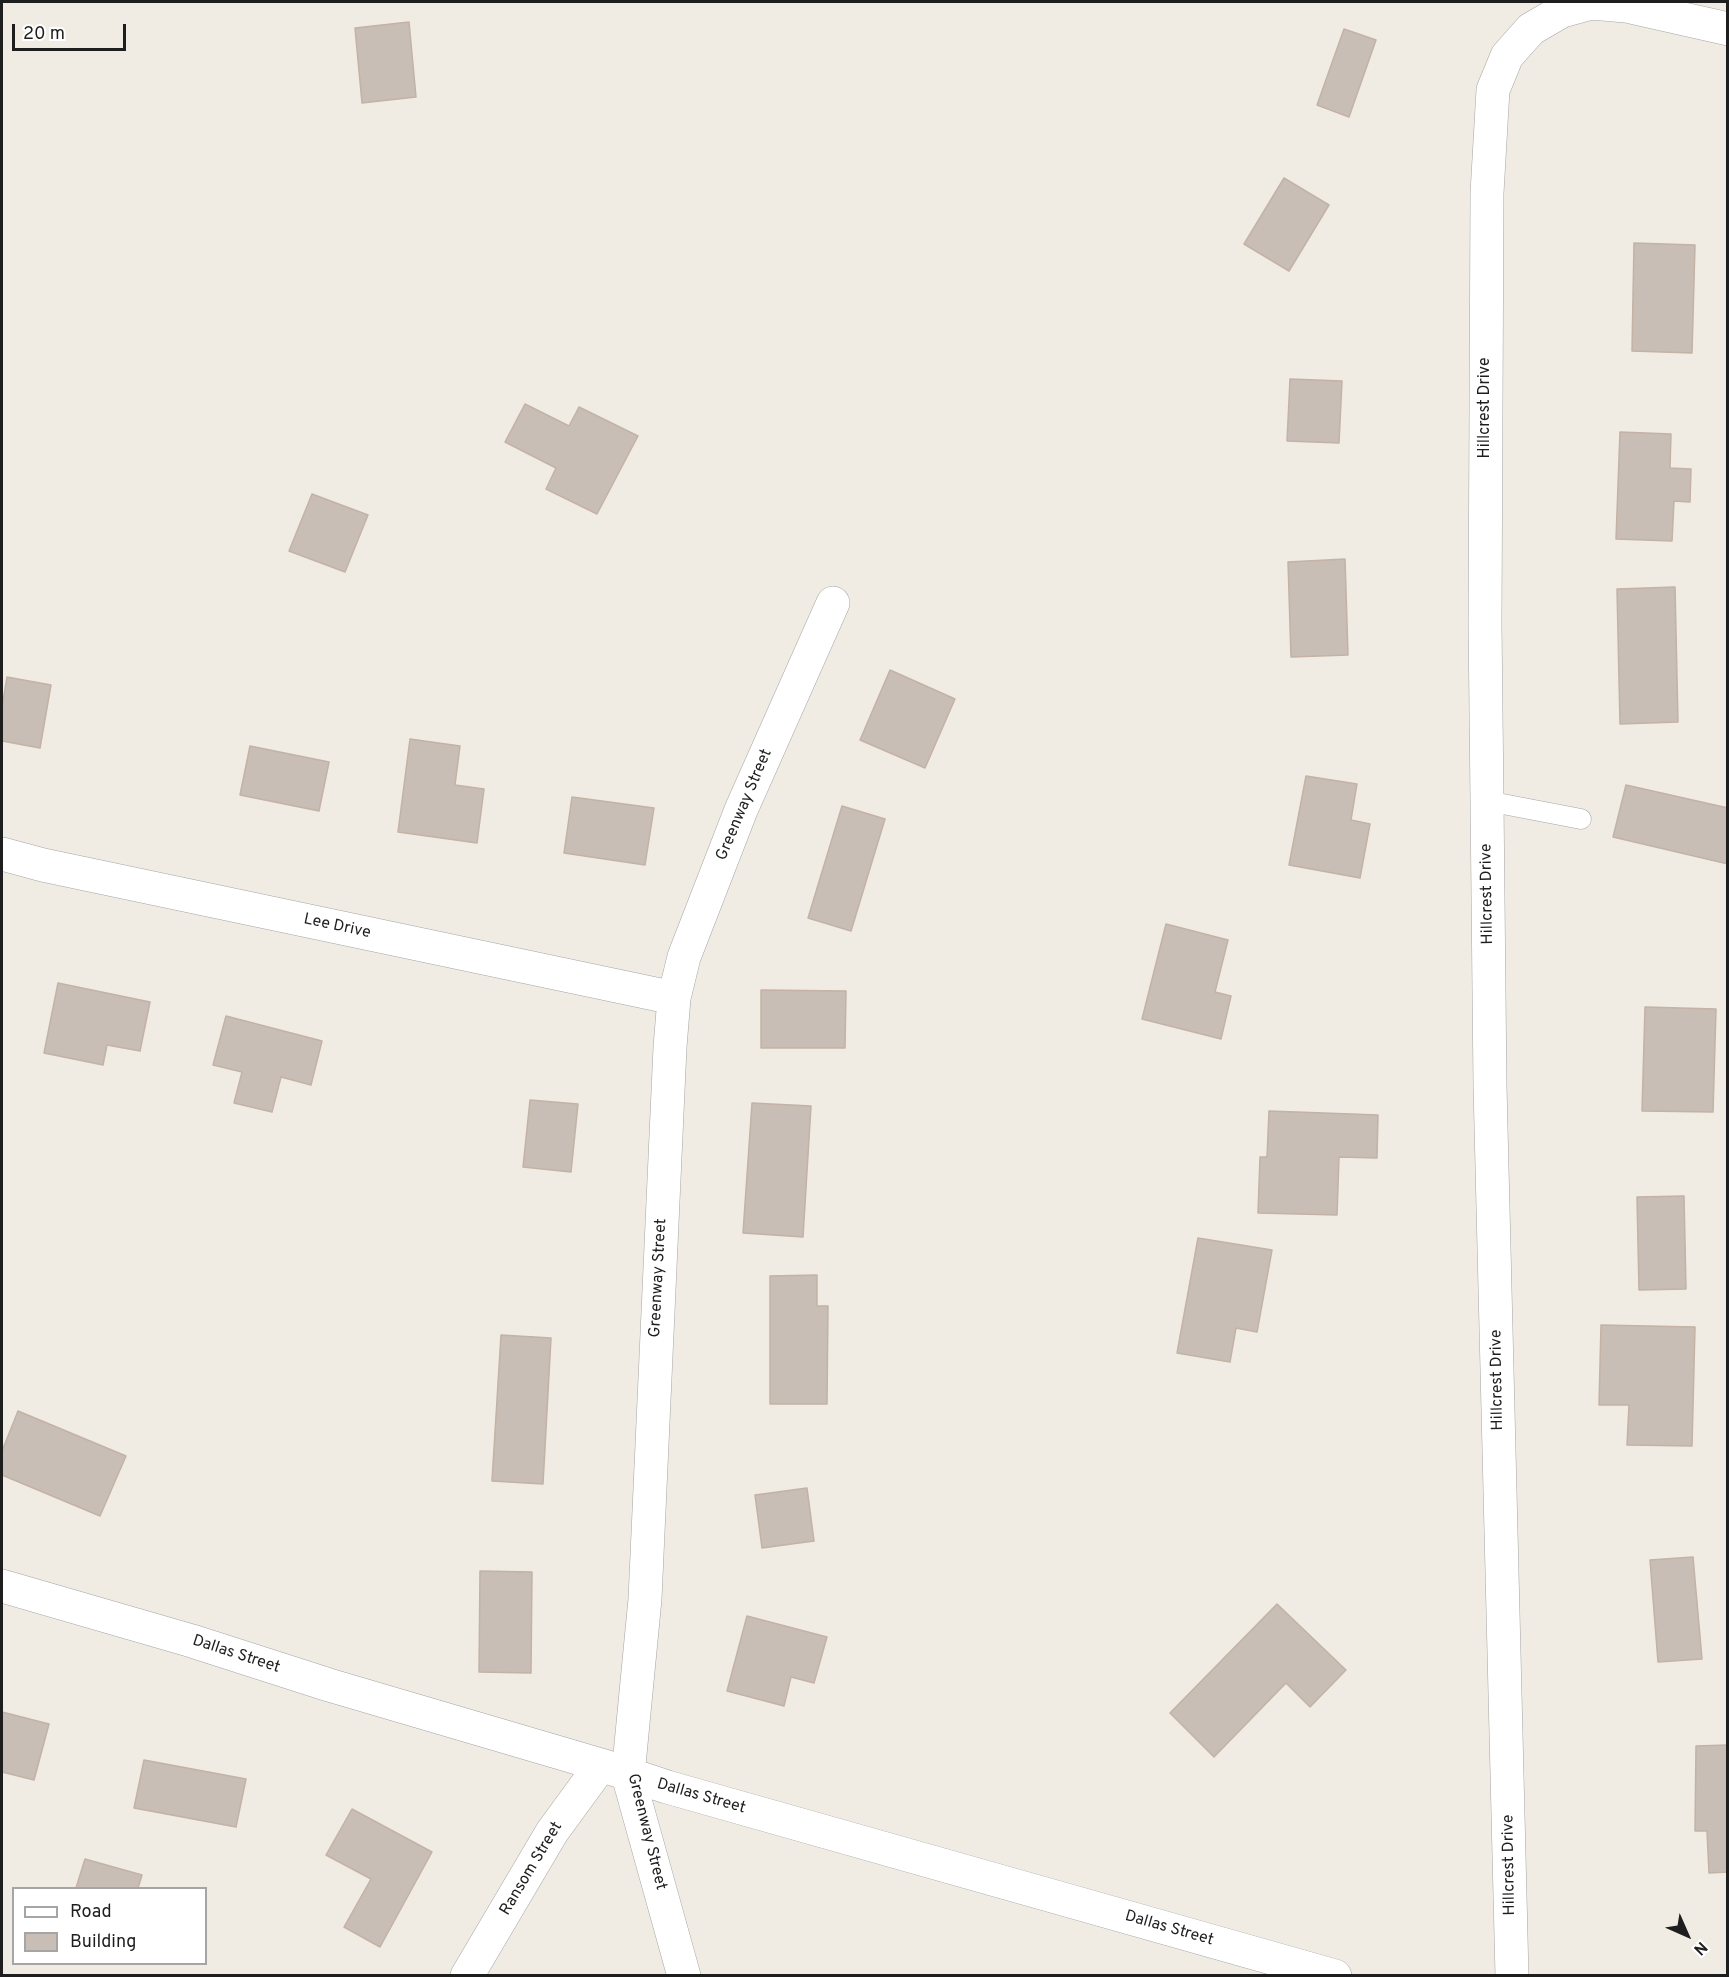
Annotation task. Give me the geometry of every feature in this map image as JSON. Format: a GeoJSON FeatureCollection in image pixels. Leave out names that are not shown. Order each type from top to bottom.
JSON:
{"type":"FeatureCollection","features":[{"type":"Feature","properties":{"kind":"street","name":"Hillcrest Drive"},"geometry":{"type":"LineString","coordinates":[[1512,1976],[1490,1086],[1485,623],[1487,193],[1493,90],[1507,56],[1531,29],[1562,11],[1591,3],[1626,6],[1728,29]]}},
{"type":"Feature","properties":{"kind":"street","name":"Greenway Street"},"geometry":{"type":"LineString","coordinates":[[684,1976],[615,1770],[645,1599],[674,998],[684,957],[741,810],[833,603]]}},
{"type":"Feature","properties":{"kind":"street","name":"Lee Drive"},"geometry":{"type":"LineString","coordinates":[[2,854],[43,865],[674,998]]}},
{"type":"Feature","properties":{"kind":"street","name":"Dallas Street"},"geometry":{"type":"LineString","coordinates":[[2,1586],[192,1641],[689,1794],[1335,1976]]}},
{"type":"Feature","properties":{"kind":"street","name":"Ransom Street"},"geometry":{"type":"LineString","coordinates":[[467,1976],[552,1832],[615,1770]]}},
{"type":"Feature","properties":{"kind":"lane"},"geometry":{"type":"LineString","coordinates":[[1487,801],[1581,819]]}},
{"type":"Feature","properties":{"kind":"building"},"geometry":{"type":"Polygon","coordinates":[[[409,22],[416,97],[362,103],[355,28],[409,22]]]}},
{"type":"Feature","properties":{"kind":"building"},"geometry":{"type":"Polygon","coordinates":[[[1344,29],[1376,40],[1349,117],[1317,105],[1344,29]]]}},
{"type":"Feature","properties":{"kind":"building"},"geometry":{"type":"Polygon","coordinates":[[[1284,178],[1329,205],[1289,271],[1244,244],[1284,178]]]}},
{"type":"Feature","properties":{"kind":"building"},"geometry":{"type":"Polygon","coordinates":[[[1634,243],[1695,245],[1692,353],[1632,351],[1634,243]]]}},
{"type":"Feature","properties":{"kind":"building"},"geometry":{"type":"Polygon","coordinates":[[[1290,379],[1342,381],[1339,443],[1287,441],[1290,379]]]}},
{"type":"Feature","properties":{"kind":"building"},"geometry":{"type":"Polygon","coordinates":[[[525,404],[569,426],[579,407],[638,436],[597,514],[546,489],[556,468],[505,442],[525,404]]]}},
{"type":"Feature","properties":{"kind":"building"},"geometry":{"type":"Polygon","coordinates":[[[1620,432],[1671,434],[1670,468],[1691,469],[1690,502],[1674,501],[1672,541],[1616,539],[1620,432]]]}},
{"type":"Feature","properties":{"kind":"building"},"geometry":{"type":"Polygon","coordinates":[[[312,494],[368,515],[345,572],[289,551],[312,494]]]}},
{"type":"Feature","properties":{"kind":"building"},"geometry":{"type":"Polygon","coordinates":[[[1345,559],[1348,655],[1291,657],[1288,562],[1345,559]]]}},
{"type":"Feature","properties":{"kind":"building"},"geometry":{"type":"Polygon","coordinates":[[[1675,587],[1678,722],[1620,724],[1617,589],[1675,587]]]}},
{"type":"Feature","properties":{"kind":"building"},"geometry":{"type":"Polygon","coordinates":[[[890,670],[955,699],[925,768],[860,740],[890,670]]]}},
{"type":"Feature","properties":{"kind":"building"},"geometry":{"type":"Polygon","coordinates":[[[7,677],[51,685],[40,748],[2,741],[2,707],[7,677]]]}},
{"type":"Feature","properties":{"kind":"building"},"geometry":{"type":"Polygon","coordinates":[[[410,739],[460,746],[455,785],[484,789],[477,843],[398,832],[410,739]]]}},
{"type":"Feature","properties":{"kind":"building"},"geometry":{"type":"Polygon","coordinates":[[[250,746],[329,762],[319,811],[240,795],[250,746]]]}},
{"type":"Feature","properties":{"kind":"building"},"geometry":{"type":"Polygon","coordinates":[[[1306,776],[1357,784],[1351,820],[1370,824],[1360,878],[1289,865],[1306,776]]]}},
{"type":"Feature","properties":{"kind":"building"},"geometry":{"type":"Polygon","coordinates":[[[1626,785],[1728,808],[1728,864],[1613,837],[1626,785]]]}},
{"type":"Feature","properties":{"kind":"building"},"geometry":{"type":"Polygon","coordinates":[[[572,797],[654,808],[645,865],[564,853],[572,797]]]}},
{"type":"Feature","properties":{"kind":"building"},"geometry":{"type":"Polygon","coordinates":[[[842,806],[885,819],[851,931],[808,918],[842,806]]]}},
{"type":"Feature","properties":{"kind":"building"},"geometry":{"type":"Polygon","coordinates":[[[1166,924],[1228,940],[1215,992],[1231,996],[1221,1039],[1142,1019],[1166,924]]]}},
{"type":"Feature","properties":{"kind":"building"},"geometry":{"type":"Polygon","coordinates":[[[58,983],[150,1002],[140,1051],[107,1045],[103,1065],[44,1053],[58,983]]]}},
{"type":"Feature","properties":{"kind":"building"},"geometry":{"type":"Polygon","coordinates":[[[761,990],[846,991],[845,1048],[761,1048],[761,990]]]}},
{"type":"Feature","properties":{"kind":"building"},"geometry":{"type":"Polygon","coordinates":[[[1645,1007],[1716,1009],[1713,1112],[1642,1111],[1645,1007]]]}},
{"type":"Feature","properties":{"kind":"building"},"geometry":{"type":"Polygon","coordinates":[[[226,1016],[322,1041],[311,1085],[281,1077],[272,1112],[234,1103],[242,1072],[213,1065],[226,1016]]]}},
{"type":"Feature","properties":{"kind":"building"},"geometry":{"type":"Polygon","coordinates":[[[530,1100],[578,1104],[571,1172],[523,1167],[530,1100]]]}},
{"type":"Feature","properties":{"kind":"building"},"geometry":{"type":"Polygon","coordinates":[[[752,1103],[811,1106],[803,1237],[743,1233],[752,1103]]]}},
{"type":"Feature","properties":{"kind":"building"},"geometry":{"type":"Polygon","coordinates":[[[1269,1111],[1378,1115],[1377,1158],[1339,1157],[1337,1215],[1258,1213],[1260,1157],[1267,1157],[1269,1111]]]}},
{"type":"Feature","properties":{"kind":"building"},"geometry":{"type":"Polygon","coordinates":[[[1684,1196],[1686,1289],[1639,1290],[1637,1197],[1684,1196]]]}},
{"type":"Feature","properties":{"kind":"building"},"geometry":{"type":"Polygon","coordinates":[[[1198,1238],[1272,1250],[1257,1332],[1236,1328],[1230,1362],[1177,1353],[1198,1238]]]}},
{"type":"Feature","properties":{"kind":"building"},"geometry":{"type":"Polygon","coordinates":[[[817,1275],[817,1306],[828,1306],[827,1404],[770,1404],[770,1276],[817,1275]]]}},
{"type":"Feature","properties":{"kind":"building"},"geometry":{"type":"Polygon","coordinates":[[[1601,1325],[1695,1327],[1692,1446],[1627,1445],[1629,1405],[1599,1405],[1601,1325]]]}},
{"type":"Feature","properties":{"kind":"building"},"geometry":{"type":"Polygon","coordinates":[[[501,1335],[551,1338],[543,1484],[492,1481],[501,1335]]]}},
{"type":"Feature","properties":{"kind":"building"},"geometry":{"type":"Polygon","coordinates":[[[18,1411],[126,1456],[100,1516],[2,1475],[2,1451],[18,1411]]]}},
{"type":"Feature","properties":{"kind":"building"},"geometry":{"type":"Polygon","coordinates":[[[807,1488],[814,1541],[762,1548],[755,1495],[807,1488]]]}},
{"type":"Feature","properties":{"kind":"building"},"geometry":{"type":"Polygon","coordinates":[[[1693,1557],[1702,1659],[1658,1662],[1650,1560],[1693,1557]]]}},
{"type":"Feature","properties":{"kind":"building"},"geometry":{"type":"Polygon","coordinates":[[[480,1571],[532,1572],[531,1673],[479,1672],[480,1571]]]}},
{"type":"Feature","properties":{"kind":"building"},"geometry":{"type":"Polygon","coordinates":[[[1277,1604],[1346,1670],[1310,1707],[1286,1683],[1214,1757],[1170,1713],[1277,1604]]]}},
{"type":"Feature","properties":{"kind":"building"},"geometry":{"type":"Polygon","coordinates":[[[747,1616],[827,1637],[814,1683],[791,1677],[784,1706],[727,1691],[747,1616]]]}},
{"type":"Feature","properties":{"kind":"building"},"geometry":{"type":"Polygon","coordinates":[[[2,1712],[49,1724],[34,1780],[2,1772],[2,1712]]]}},
{"type":"Feature","properties":{"kind":"building"},"geometry":{"type":"Polygon","coordinates":[[[1728,1745],[1728,1872],[1709,1873],[1707,1831],[1695,1831],[1696,1746],[1728,1745]]]}},
{"type":"Feature","properties":{"kind":"building"},"geometry":{"type":"Polygon","coordinates":[[[144,1760],[246,1779],[236,1827],[134,1808],[144,1760]]]}},
{"type":"Feature","properties":{"kind":"building"},"geometry":{"type":"Polygon","coordinates":[[[352,1809],[432,1852],[380,1947],[344,1927],[371,1879],[326,1855],[352,1809]]]}},
{"type":"Feature","properties":{"kind":"building"},"geometry":{"type":"Polygon","coordinates":[[[85,1859],[142,1875],[138,1887],[76,1887],[85,1859]]]}}]}
